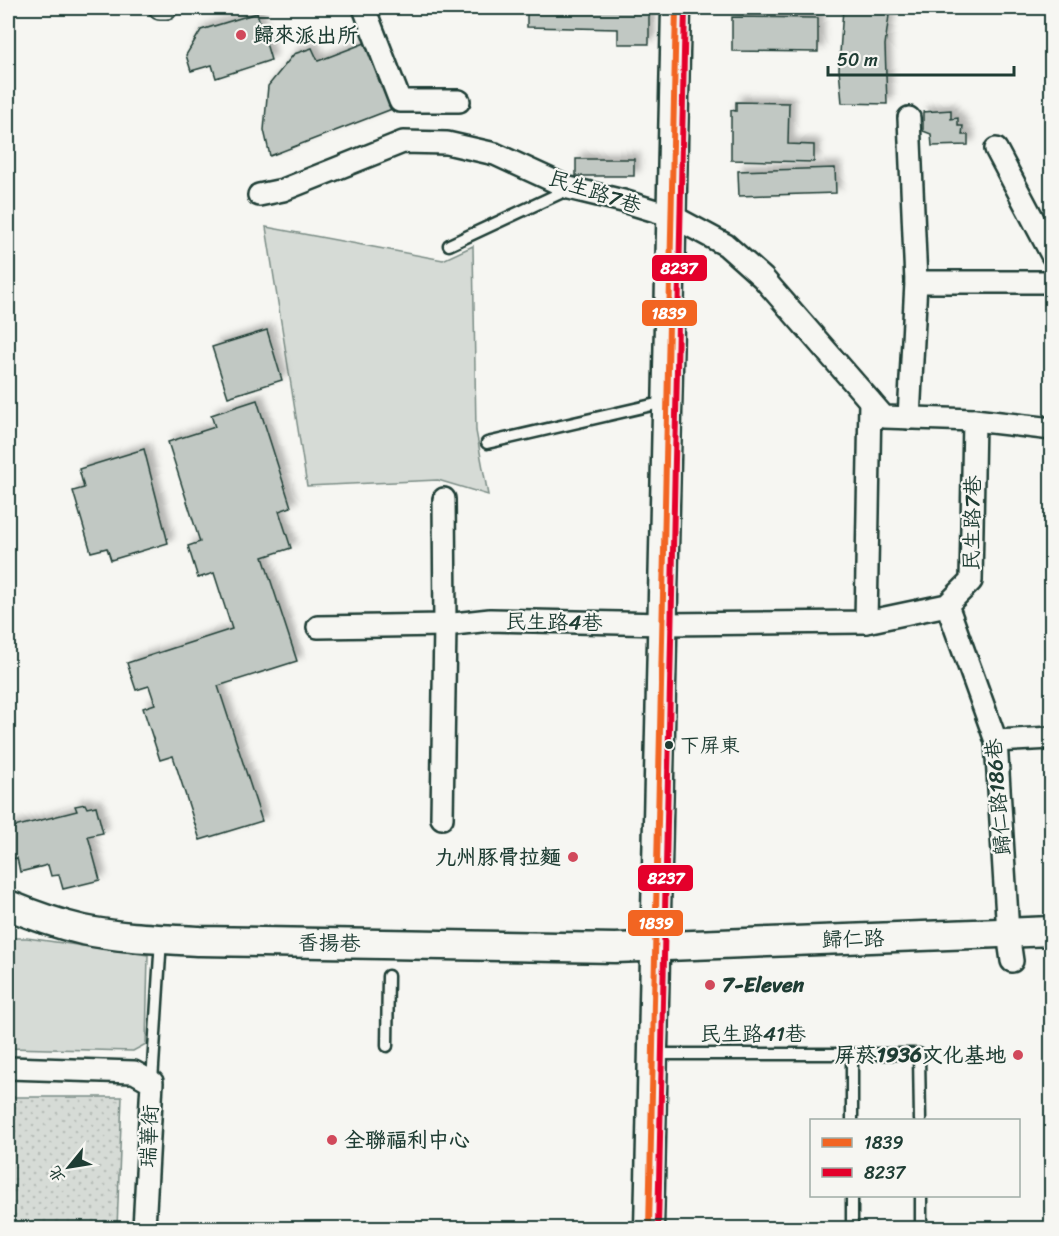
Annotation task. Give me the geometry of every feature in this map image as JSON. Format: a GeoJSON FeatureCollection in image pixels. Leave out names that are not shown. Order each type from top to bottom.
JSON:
{"type":"FeatureCollection","features":[{"type":"Feature","properties":{"kind":"street"},"geometry":{"type":"LineString","coordinates":[[160,8],[166,8]]}},
{"type":"Feature","properties":{"kind":"street"},"geometry":{"type":"LineString","coordinates":[[364,8],[400,101],[459,101]]}},
{"type":"Feature","properties":{"kind":"street"},"geometry":{"type":"LineString","coordinates":[[649,1228],[676,8]]}},
{"type":"Feature","properties":{"kind":"street"},"geometry":{"type":"LineString","coordinates":[[909,118],[916,282],[909,418]]}},
{"type":"Feature","properties":{"kind":"street","name":"民生路7巷"},"geometry":{"type":"LineString","coordinates":[[259,195],[283,190],[403,142],[447,143],[495,154],[570,188],[672,216],[726,245],[763,278],[884,417],[974,420],[1052,429]]}},
{"type":"Feature","properties":{"kind":"street"},"geometry":{"type":"LineString","coordinates":[[996,149],[1052,255]]}},
{"type":"Feature","properties":{"kind":"street"},"geometry":{"type":"LineString","coordinates":[[916,282],[1052,282]]}},
{"type":"Feature","properties":{"kind":"street"},"geometry":{"type":"LineString","coordinates":[[866,622],[870,401]]}},
{"type":"Feature","properties":{"kind":"street","name":"民生路7巷"},"geometry":{"type":"LineString","coordinates":[[947,605],[970,581],[974,420]]}},
{"type":"Feature","properties":{"kind":"street"},"geometry":{"type":"LineString","coordinates":[[442,818],[446,625],[444,499]]}},
{"type":"Feature","properties":{"kind":"street"},"geometry":{"type":"LineString","coordinates":[[663,624],[866,622],[947,605]]}},
{"type":"Feature","properties":{"kind":"street","name":"歸仁路186巷"},"geometry":{"type":"LineString","coordinates":[[947,605],[996,741],[1008,933],[1012,961]]}},
{"type":"Feature","properties":{"kind":"street","name":"民生路4巷"},"geometry":{"type":"LineString","coordinates":[[318,627],[446,625],[490,620],[663,624]]}},
{"type":"Feature","properties":{"kind":"street"},"geometry":{"type":"LineString","coordinates":[[996,741],[1052,738]]}},
{"type":"Feature","properties":{"kind":"street","name":"香揚巷"},"geometry":{"type":"LineString","coordinates":[[8,905],[42,919],[84,930],[161,939],[411,946],[656,947]]}},
{"type":"Feature","properties":{"kind":"street","name":"歸仁路"},"geometry":{"type":"LineString","coordinates":[[656,947],[1052,931]]}},
{"type":"Feature","properties":{"kind":"street","name":"瑞華街"},"geometry":{"type":"LineString","coordinates":[[8,1068],[134,1072],[152,1082],[144,1228]]}},
{"type":"Feature","properties":{"kind":"lane"},"geometry":{"type":"LineString","coordinates":[[449,245],[570,188]]}},
{"type":"Feature","properties":{"kind":"lane"},"geometry":{"type":"LineString","coordinates":[[487,443],[668,401]]}},
{"type":"Feature","properties":{"kind":"lane"},"geometry":{"type":"LineString","coordinates":[[152,1082],[161,939]]}},
{"type":"Feature","properties":{"kind":"lane"},"geometry":{"type":"LineString","coordinates":[[387,1046],[388,976]]}},
{"type":"Feature","properties":{"kind":"lane","name":"民生路41巷"},"geometry":{"type":"LineString","coordinates":[[653,1054],[919,1054],[920,1119]]}},
{"type":"Feature","properties":{"kind":"lane"},"geometry":{"type":"LineString","coordinates":[[852,1054],[852,1119]]}},
{"type":"Feature","properties":{"kind":"lane"},"geometry":{"type":"LineString","coordinates":[[852,1197],[852,1228]]}},
{"type":"Feature","properties":{"kind":"lane"},"geometry":{"type":"LineString","coordinates":[[921,1197],[921,1228]]}},
{"type":"Feature","properties":{"kind":"shaded area"},"geometry":{"type":"Polygon","coordinates":[[[266,227],[443,260],[473,246],[476,431],[488,495],[438,480],[307,486],[266,227]]]}},
{"type":"Feature","properties":{"kind":"shaded area"},"geometry":{"type":"Polygon","coordinates":[[[8,938],[27,938],[148,955],[146,1044],[133,1051],[8,1048],[8,938]]]}},
{"type":"Feature","properties":{"kind":"shaded area"},"geometry":{"type":"Polygon","coordinates":[[[8,1097],[122,1097],[117,1228],[8,1228],[8,1097]]]}},
{"type":"Feature","properties":{"kind":"building"},"geometry":{"type":"Polygon","coordinates":[[[527,8],[649,8],[649,44],[618,44],[618,29],[527,27],[527,8]]]}},
{"type":"Feature","properties":{"kind":"building"},"geometry":{"type":"Polygon","coordinates":[[[843,8],[879,8],[889,15],[885,45],[887,104],[842,103],[839,69],[843,8]]]}},
{"type":"Feature","properties":{"kind":"building"},"geometry":{"type":"Polygon","coordinates":[[[257,13],[271,60],[216,78],[212,65],[191,71],[186,55],[201,30],[257,13]]]}},
{"type":"Feature","properties":{"kind":"building"},"geometry":{"type":"Polygon","coordinates":[[[732,17],[818,18],[818,52],[732,51],[732,17]]]}},
{"type":"Feature","properties":{"kind":"building"},"geometry":{"type":"Polygon","coordinates":[[[365,43],[392,109],[270,156],[264,130],[268,86],[294,54],[312,48],[318,61],[365,43]]]}},
{"type":"Feature","properties":{"kind":"building"},"geometry":{"type":"Polygon","coordinates":[[[736,102],[789,103],[788,144],[814,145],[814,162],[731,160],[731,110],[736,111],[736,102]]]}},
{"type":"Feature","properties":{"kind":"building"},"geometry":{"type":"Polygon","coordinates":[[[951,110],[951,119],[958,118],[958,126],[963,126],[962,135],[968,135],[968,145],[932,146],[931,134],[923,131],[923,112],[951,110]]]}},
{"type":"Feature","properties":{"kind":"building"},"geometry":{"type":"Polygon","coordinates":[[[576,159],[634,159],[634,176],[576,176],[576,159]]]}},
{"type":"Feature","properties":{"kind":"building"},"geometry":{"type":"Polygon","coordinates":[[[835,168],[836,193],[739,196],[738,171],[835,168]]]}},
{"type":"Feature","properties":{"kind":"building"},"geometry":{"type":"Polygon","coordinates":[[[267,330],[282,380],[228,397],[212,347],[267,330]]]}},
{"type":"Feature","properties":{"kind":"building"},"geometry":{"type":"Polygon","coordinates":[[[257,400],[291,507],[279,511],[291,548],[263,557],[297,661],[218,686],[262,821],[200,840],[173,756],[160,760],[143,708],[155,704],[149,686],[136,690],[127,663],[232,629],[214,573],[198,578],[188,546],[200,542],[168,442],[215,427],[211,415],[257,400]]]}},
{"type":"Feature","properties":{"kind":"building"},"geometry":{"type":"Polygon","coordinates":[[[144,449],[168,543],[111,560],[107,548],[91,552],[73,491],[84,488],[79,469],[144,449]]]}},
{"type":"Feature","properties":{"kind":"building"},"geometry":{"type":"Polygon","coordinates":[[[85,804],[87,808],[96,806],[103,833],[88,836],[100,880],[63,889],[59,875],[51,876],[48,865],[20,872],[17,858],[12,859],[8,841],[10,828],[77,811],[75,806],[85,804]]]}},
{"type":"Feature","properties":{"kind":"transit line","name":"1839"},"geometry":{"type":"LineString","coordinates":[[649,1228],[676,8]]}},
{"type":"Feature","properties":{"kind":"transit line","name":"8237"},"geometry":{"type":"LineString","coordinates":[[658,1228],[685,8]]}},
{"type":"Feature","properties":{"kind":"place","name":"歸來派出所"},"geometry":{"type":"Point","coordinates":[241,35]}},
{"type":"Feature","properties":{"kind":"place","name":"下屏東"},"geometry":{"type":"Point","coordinates":[669,745]}},
{"type":"Feature","properties":{"kind":"place","name":"九州豚骨拉麵"},"geometry":{"type":"Point","coordinates":[573,857]}},
{"type":"Feature","properties":{"kind":"place","name":"7-Eleven"},"geometry":{"type":"Point","coordinates":[710,985]}},
{"type":"Feature","properties":{"kind":"place","name":"屏菸1936文化基地"},"geometry":{"type":"Point","coordinates":[1018,1055]}},
{"type":"Feature","properties":{"kind":"place","name":"全聯福利中心"},"geometry":{"type":"Point","coordinates":[332,1140]}}]}
